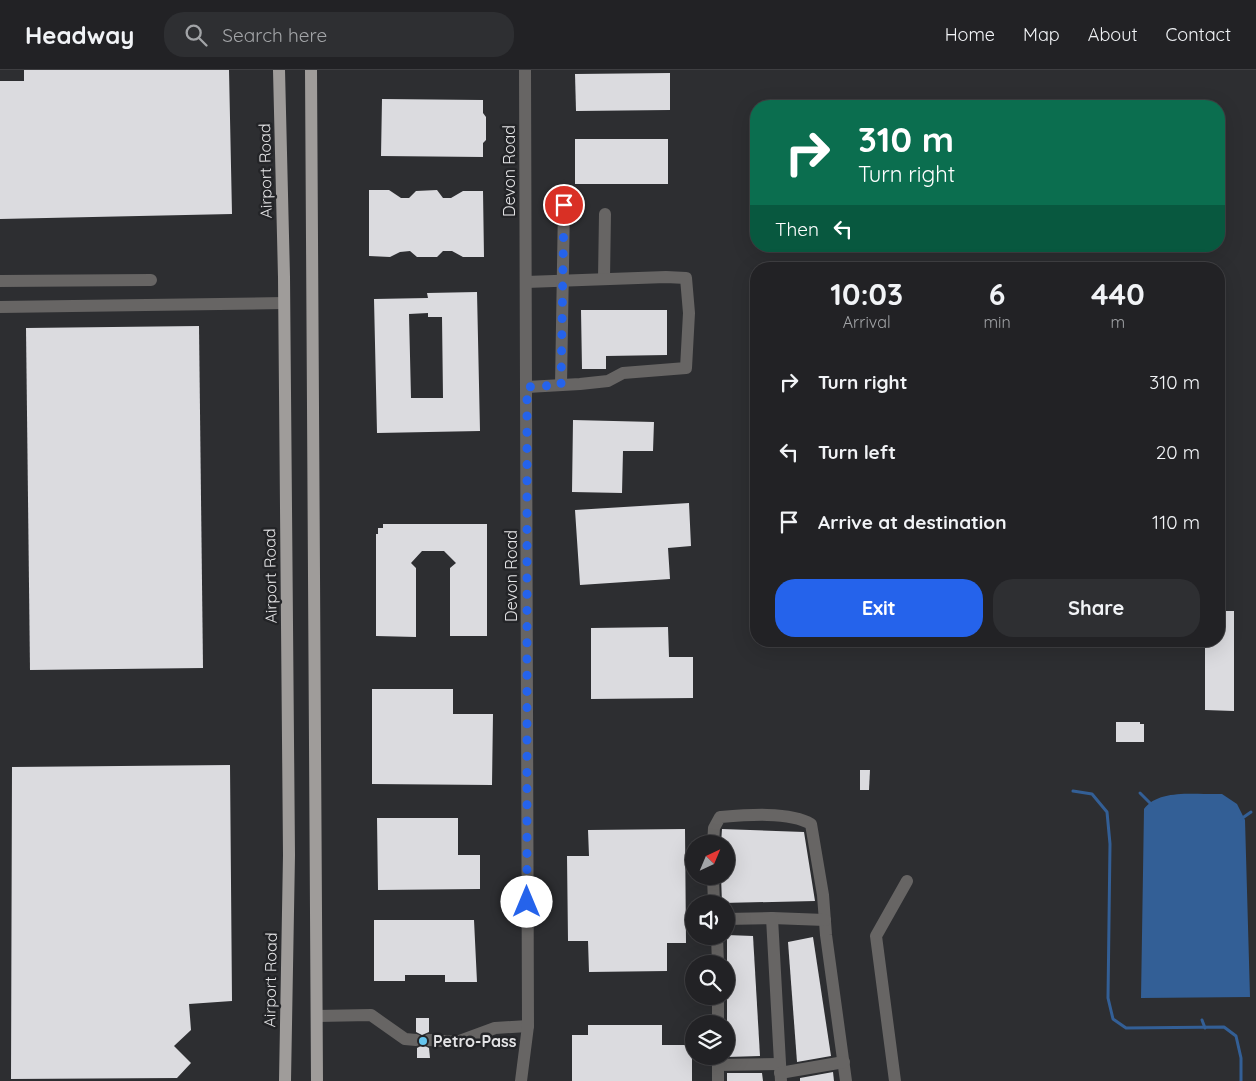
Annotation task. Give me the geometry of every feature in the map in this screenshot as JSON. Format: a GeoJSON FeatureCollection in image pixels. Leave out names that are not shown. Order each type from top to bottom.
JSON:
{"type":"FeatureCollection","features":[{"type":"Feature","properties":{"kind":"main road","name":"Airport Road"},"geometry":{"type":"LineString","coordinates":[[279,70],[284,303],[289,846],[285,1081]]}},
{"type":"Feature","properties":{"kind":"main road"},"geometry":{"type":"LineString","coordinates":[[310,70],[317,1081]]}},
{"type":"Feature","properties":{"kind":"street","name":"Devon Road"},"geometry":{"type":"LineString","coordinates":[[521,1081],[528,1026],[525,70]]}},
{"type":"Feature","properties":{"kind":"street"},"geometry":{"type":"LineString","coordinates":[[561,385],[564,205]]}},
{"type":"Feature","properties":{"kind":"street"},"geometry":{"type":"LineString","coordinates":[[604,279],[605,214]]}},
{"type":"Feature","properties":{"kind":"street"},"geometry":{"type":"LineString","coordinates":[[526,282],[686,278],[689,313],[686,368],[623,373],[608,380],[527,387]]}},
{"type":"Feature","properties":{"kind":"street"},"geometry":{"type":"LineString","coordinates":[[0,281],[151,280]]}},
{"type":"Feature","properties":{"kind":"street"},"geometry":{"type":"LineString","coordinates":[[0,307],[284,303]]}},
{"type":"Feature","properties":{"kind":"street"},"geometry":{"type":"LineString","coordinates":[[714,835],[714,828],[720,817],[791,817],[811,824],[823,895],[846,1081]]}},
{"type":"Feature","properties":{"kind":"street"},"geometry":{"type":"LineString","coordinates":[[895,1081],[876,936],[908,881]]}},
{"type":"Feature","properties":{"kind":"street"},"geometry":{"type":"LineString","coordinates":[[772,918],[780,1073]]}},
{"type":"Feature","properties":{"kind":"street"},"geometry":{"type":"LineString","coordinates":[[735,919],[825,920]]}},
{"type":"Feature","properties":{"kind":"street"},"geometry":{"type":"LineString","coordinates":[[317,1016],[371,1015],[405,1039],[416,1040]]}},
{"type":"Feature","properties":{"kind":"street"},"geometry":{"type":"LineString","coordinates":[[430,1040],[457,1042],[495,1028],[528,1026]]}},
{"type":"Feature","properties":{"kind":"street"},"geometry":{"type":"LineString","coordinates":[[735,1064],[780,1073],[844,1062]]}},
{"type":"Feature","properties":{"kind":"street"},"geometry":{"type":"LineString","coordinates":[[718,1065],[718,1081]]}},
{"type":"Feature","properties":{"kind":"water"},"geometry":{"type":"Polygon","coordinates":[[[1222,794],[1237,804],[1245,820],[1250,997],[1141,998],[1144,809],[1151,802],[1169,795],[1222,794]]]}},
{"type":"Feature","properties":{"kind":"building"},"geometry":{"type":"Polygon","coordinates":[[[24,70],[229,70],[232,214],[0,219],[0,81],[24,81],[24,70]]]}},
{"type":"Feature","properties":{"kind":"building"},"geometry":{"type":"Polygon","coordinates":[[[670,73],[670,110],[576,111],[575,74],[670,73]]]}},
{"type":"Feature","properties":{"kind":"building"},"geometry":{"type":"Polygon","coordinates":[[[382,99],[483,100],[483,113],[486,117],[486,140],[483,143],[483,157],[381,156],[382,99]]]}},
{"type":"Feature","properties":{"kind":"building"},"geometry":{"type":"Polygon","coordinates":[[[575,139],[668,139],[668,184],[575,184],[575,139]]]}},
{"type":"Feature","properties":{"kind":"building"},"geometry":{"type":"Polygon","coordinates":[[[369,190],[389,190],[401,198],[409,198],[416,191],[437,190],[443,198],[451,198],[463,191],[483,191],[484,257],[463,257],[452,251],[443,251],[437,257],[417,257],[410,251],[400,252],[390,257],[369,256],[369,190]]]}},
{"type":"Feature","properties":{"kind":"building"},"geometry":{"type":"Polygon","coordinates":[[[477,292],[480,431],[377,433],[374,299],[428,298],[427,293],[477,292]],[[428,313],[409,314],[411,398],[443,398],[442,317],[428,317],[428,313]]]}},
{"type":"Feature","properties":{"kind":"building"},"geometry":{"type":"Polygon","coordinates":[[[581,310],[667,310],[667,355],[606,356],[606,369],[582,369],[581,310]]]}},
{"type":"Feature","properties":{"kind":"building"},"geometry":{"type":"Polygon","coordinates":[[[199,326],[203,668],[30,670],[26,328],[199,326]]]}},
{"type":"Feature","properties":{"kind":"building"},"geometry":{"type":"Polygon","coordinates":[[[573,420],[654,422],[653,451],[623,451],[622,493],[572,492],[573,420]]]}},
{"type":"Feature","properties":{"kind":"building"},"geometry":{"type":"Polygon","coordinates":[[[689,503],[691,546],[668,548],[670,579],[580,585],[575,510],[689,503]]]}},
{"type":"Feature","properties":{"kind":"building"},"geometry":{"type":"Polygon","coordinates":[[[383,524],[487,524],[487,636],[450,636],[450,568],[456,563],[444,551],[422,551],[411,563],[416,568],[416,637],[376,636],[376,534],[378,534],[378,528],[383,528],[383,524]]]}},
{"type":"Feature","properties":{"kind":"building"},"geometry":{"type":"Polygon","coordinates":[[[1225,611],[1234,611],[1234,711],[1205,710],[1205,647],[1225,647],[1225,611]]]}},
{"type":"Feature","properties":{"kind":"building"},"geometry":{"type":"Polygon","coordinates":[[[668,627],[669,657],[693,657],[693,698],[591,699],[591,628],[668,627]]]}},
{"type":"Feature","properties":{"kind":"building"},"geometry":{"type":"Polygon","coordinates":[[[372,689],[453,689],[453,714],[493,714],[492,785],[372,784],[372,689]]]}},
{"type":"Feature","properties":{"kind":"building"},"geometry":{"type":"Polygon","coordinates":[[[1116,722],[1140,722],[1140,724],[1144,724],[1144,742],[1116,742],[1116,722]]]}},
{"type":"Feature","properties":{"kind":"building"},"geometry":{"type":"Polygon","coordinates":[[[230,765],[232,1001],[189,1004],[191,1030],[174,1046],[191,1063],[177,1078],[11,1079],[12,767],[230,765]]]}},
{"type":"Feature","properties":{"kind":"building"},"geometry":{"type":"Polygon","coordinates":[[[860,770],[870,770],[869,790],[860,790],[860,770]]]}},
{"type":"Feature","properties":{"kind":"building"},"geometry":{"type":"Polygon","coordinates":[[[377,818],[458,818],[458,855],[480,855],[480,889],[378,890],[377,818]]]}},
{"type":"Feature","properties":{"kind":"building"},"geometry":{"type":"Polygon","coordinates":[[[685,829],[685,943],[667,943],[667,971],[589,972],[588,941],[568,941],[567,856],[589,856],[588,830],[685,829]]]}},
{"type":"Feature","properties":{"kind":"building"},"geometry":{"type":"Polygon","coordinates":[[[722,829],[804,832],[815,901],[735,903],[735,895],[722,895],[721,885],[735,885],[735,835],[722,835],[722,829]]]}},
{"type":"Feature","properties":{"kind":"building"},"geometry":{"type":"Polygon","coordinates":[[[374,920],[474,920],[477,982],[445,982],[445,975],[405,975],[405,981],[374,981],[374,920]]]}},
{"type":"Feature","properties":{"kind":"building"},"geometry":{"type":"Polygon","coordinates":[[[735,935],[753,936],[760,1056],[735,1057],[735,1015],[727,1015],[727,1005],[735,1005],[735,955],[727,955],[727,945],[735,945],[735,935]]]}},
{"type":"Feature","properties":{"kind":"building"},"geometry":{"type":"Polygon","coordinates":[[[813,937],[831,1056],[797,1062],[788,942],[813,937]]]}},
{"type":"Feature","properties":{"kind":"building"},"geometry":{"type":"Polygon","coordinates":[[[416,1018],[429,1018],[429,1032],[422,1035],[416,1032],[416,1018]]]}},
{"type":"Feature","properties":{"kind":"building"},"geometry":{"type":"Polygon","coordinates":[[[588,1025],[662,1025],[662,1045],[685,1045],[685,1065],[692,1065],[692,1081],[572,1081],[572,1035],[588,1035],[588,1025]]]}},
{"type":"Feature","properties":{"kind":"building"},"geometry":{"type":"Polygon","coordinates":[[[423,1045],[429,1048],[430,1058],[417,1058],[417,1048],[423,1045]]]}},
{"type":"Feature","properties":{"kind":"building"},"geometry":{"type":"Polygon","coordinates":[[[833,1072],[834,1081],[800,1081],[800,1078],[833,1072]]]}},
{"type":"Feature","properties":{"kind":"building"},"geometry":{"type":"Polygon","coordinates":[[[727,1073],[762,1073],[763,1081],[727,1081],[727,1073]]]}},
{"type":"Feature","properties":{"kind":"waterway"},"geometry":{"type":"LineString","coordinates":[[1073,791],[1092,794],[1107,812],[1110,844],[1108,998],[1113,1019],[1126,1028],[1224,1027],[1236,1036],[1241,1058],[1241,1081]]}},
{"type":"Feature","properties":{"kind":"waterway"},"geometry":{"type":"LineString","coordinates":[[1140,793],[1152,805]]}},
{"type":"Feature","properties":{"kind":"waterway"},"geometry":{"type":"LineString","coordinates":[[1241,819],[1251,812]]}},
{"type":"Feature","properties":{"kind":"waterway"},"geometry":{"type":"LineString","coordinates":[[1202,1020],[1205,1028]]}},
{"type":"Feature","properties":{"kind":"place","name":"Petro-Pass"},"geometry":{"type":"Point","coordinates":[423,1041]}},
{"type":"Feature","properties":{"kind":"route"},"geometry":{"type":"LineString","coordinates":[[527,902],[527,387],[561,385],[564,205]]}}]}
